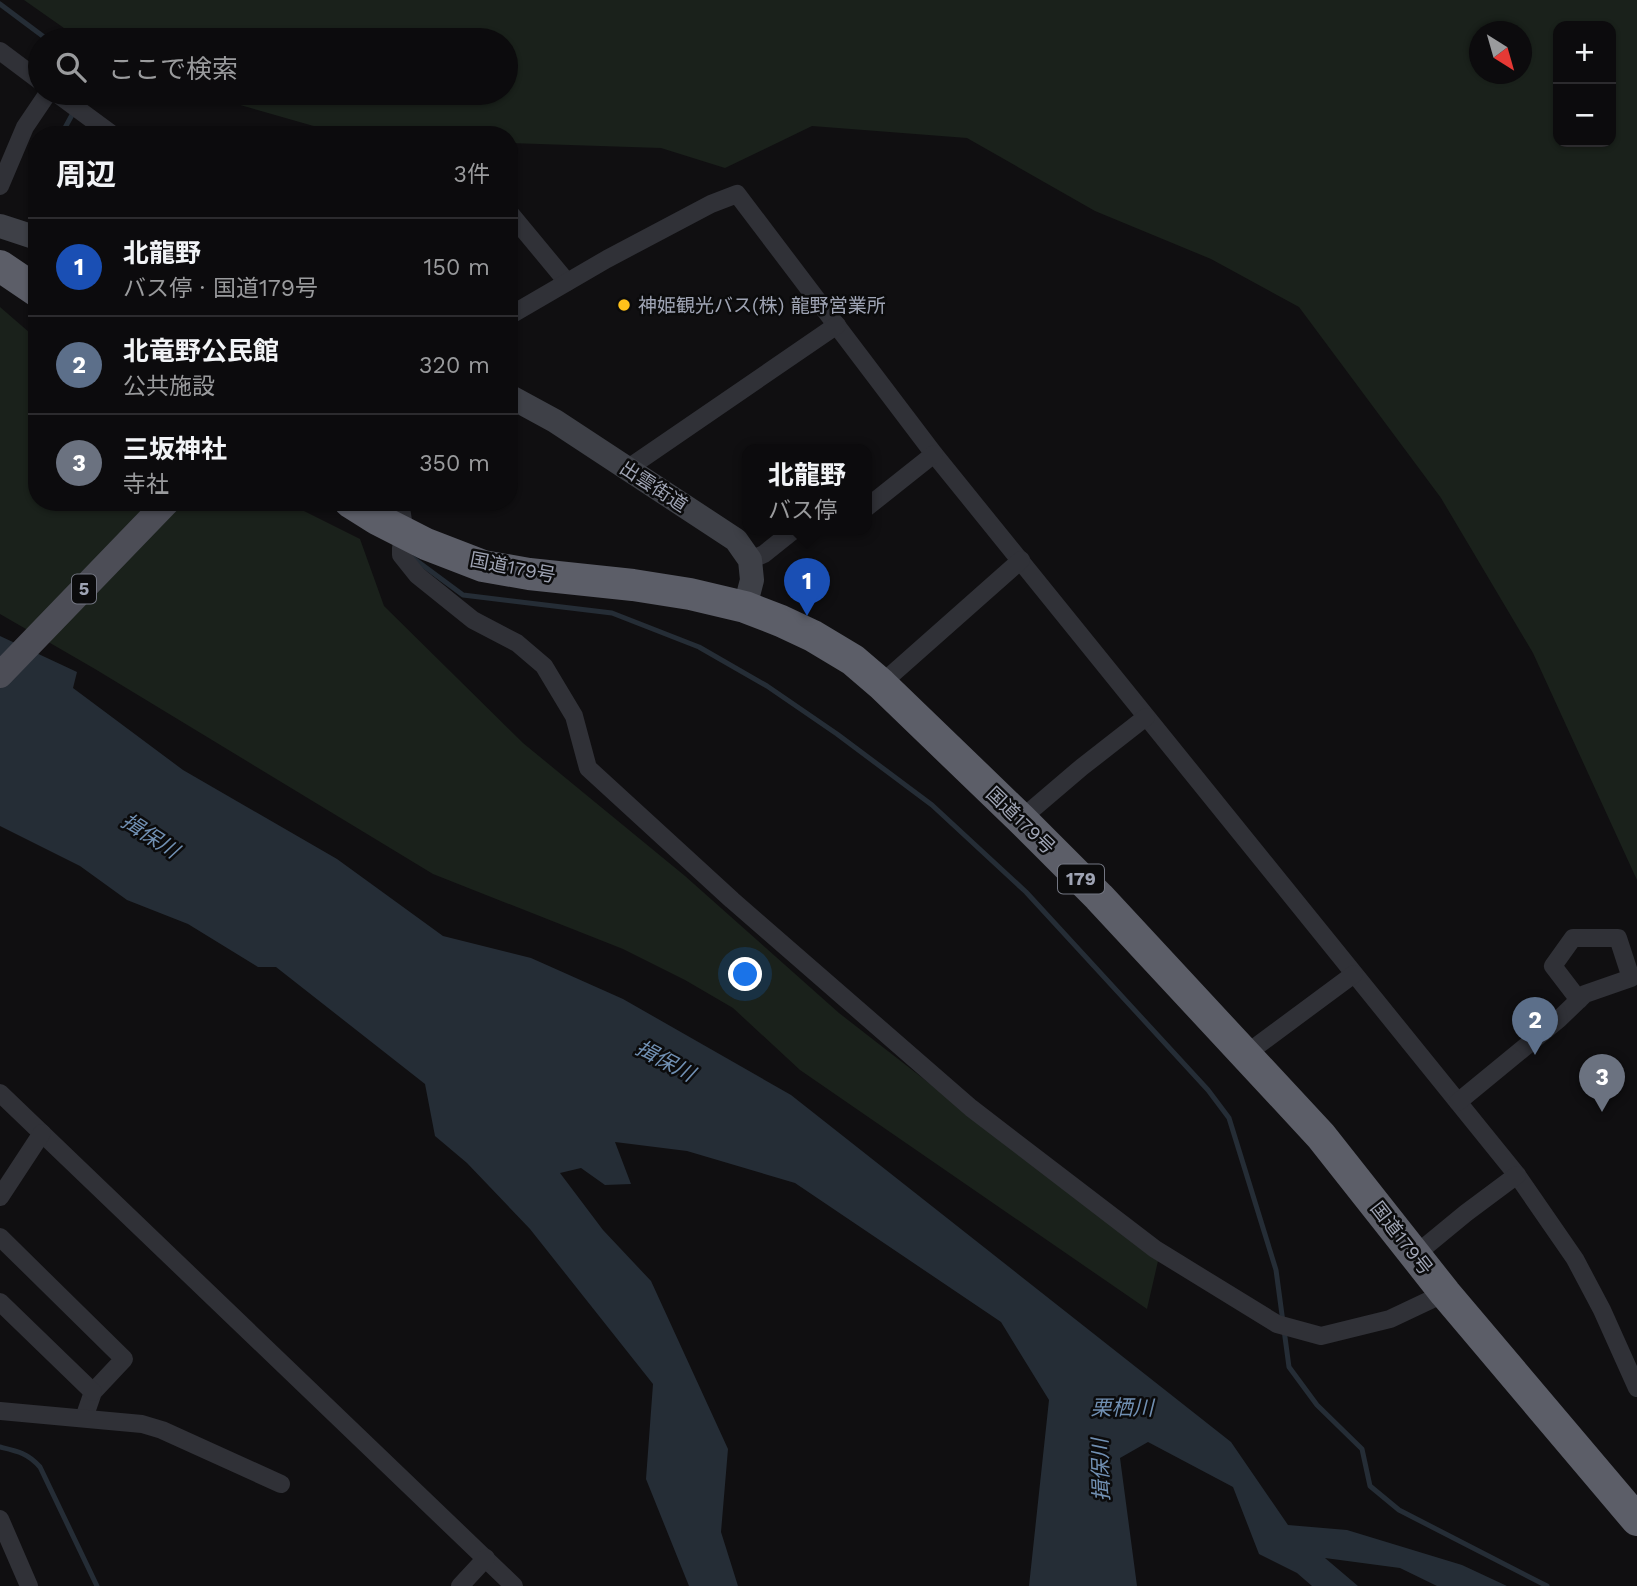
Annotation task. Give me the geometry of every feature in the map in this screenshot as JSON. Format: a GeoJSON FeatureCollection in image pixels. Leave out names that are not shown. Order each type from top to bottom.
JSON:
{"type":"FeatureCollection","features":[{"type":"Feature","properties":{"kind":"highway"},"geometry":{"type":"LineString","coordinates":[[0,266],[28,285]]}},
{"type":"Feature","properties":{"kind":"highway","name":"国道179号"},"geometry":{"type":"LineString","coordinates":[[364,511],[426,544],[483,566],[690,593],[746,607],[781,621],[853,660],[881,684],[1099,897],[1321,1136],[1446,1293],[1637,1520]]}},
{"type":"Feature","properties":{"kind":"main road","name":"5"},"geometry":{"type":"LineString","coordinates":[[0,675],[158,511]]}},
{"type":"Feature","properties":{"kind":"street"},"geometry":{"type":"LineString","coordinates":[[0,51],[28,72]]}},
{"type":"Feature","properties":{"kind":"street"},"geometry":{"type":"LineString","coordinates":[[0,186],[25,127],[40,105]]}},
{"type":"Feature","properties":{"kind":"street"},"geometry":{"type":"LineString","coordinates":[[73,105],[101,126]]}},
{"type":"Feature","properties":{"kind":"street"},"geometry":{"type":"LineString","coordinates":[[518,311],[607,259],[711,204],[737,194],[934,454],[1517,1175],[1575,1259],[1602,1310],[1637,1388]]}},
{"type":"Feature","properties":{"kind":"street"},"geometry":{"type":"LineString","coordinates":[[518,223],[568,282]]}},
{"type":"Feature","properties":{"kind":"street"},"geometry":{"type":"LineString","coordinates":[[0,226],[28,235]]}},
{"type":"Feature","properties":{"kind":"street"},"geometry":{"type":"LineString","coordinates":[[627,469],[837,325]]}},
{"type":"Feature","properties":{"kind":"street","name":"出雲街道"},"geometry":{"type":"LineString","coordinates":[[518,401],[555,421],[736,540],[751,560]]}},
{"type":"Feature","properties":{"kind":"street"},"geometry":{"type":"LineString","coordinates":[[872,503],[934,454]]}},
{"type":"Feature","properties":{"kind":"street"},"geometry":{"type":"LineString","coordinates":[[401,511],[403,521]]}},
{"type":"Feature","properties":{"kind":"street"},"geometry":{"type":"LineString","coordinates":[[746,607],[752,580],[751,560],[764,554],[788,535]]}},
{"type":"Feature","properties":{"kind":"street"},"geometry":{"type":"LineString","coordinates":[[401,548],[401,555],[417,575],[473,620],[517,643],[544,666],[574,716],[588,768],[799,960],[971,1108],[1155,1249],[1285,1326],[1321,1336],[1390,1319],[1446,1293]]}},
{"type":"Feature","properties":{"kind":"street"},"geometry":{"type":"LineString","coordinates":[[881,684],[1021,560]]}},
{"type":"Feature","properties":{"kind":"street"},"geometry":{"type":"LineString","coordinates":[[1021,819],[1082,767],[1146,718]]}},
{"type":"Feature","properties":{"kind":"street"},"geometry":{"type":"LineString","coordinates":[[1458,1102],[1559,1020],[1579,1000],[1585,993],[1634,980],[1618,938],[1573,938],[1553,966],[1579,1000]]}},
{"type":"Feature","properties":{"kind":"street"},"geometry":{"type":"LineString","coordinates":[[1246,1054],[1354,974]]}},
{"type":"Feature","properties":{"kind":"street"},"geometry":{"type":"LineString","coordinates":[[0,1093],[514,1586]]}},
{"type":"Feature","properties":{"kind":"street"},"geometry":{"type":"LineString","coordinates":[[0,1197],[42,1133]]}},
{"type":"Feature","properties":{"kind":"street"},"geometry":{"type":"LineString","coordinates":[[1415,1255],[1517,1175]]}},
{"type":"Feature","properties":{"kind":"street"},"geometry":{"type":"LineString","coordinates":[[0,1237],[124,1359],[93,1392],[84,1418]]}},
{"type":"Feature","properties":{"kind":"street"},"geometry":{"type":"LineString","coordinates":[[0,1302],[93,1392]]}},
{"type":"Feature","properties":{"kind":"street"},"geometry":{"type":"LineString","coordinates":[[0,1411],[142,1423],[281,1483]]}},
{"type":"Feature","properties":{"kind":"street"},"geometry":{"type":"LineString","coordinates":[[0,1519],[29,1586]]}},
{"type":"Feature","properties":{"kind":"street"},"geometry":{"type":"LineString","coordinates":[[460,1586],[485,1558]]}},
{"type":"Feature","properties":{"kind":"shaded area"},"geometry":{"type":"Polygon","coordinates":[[[24,0],[1637,0],[1637,880],[1533,653],[1441,498],[1299,307],[1211,259],[1095,211],[967,138],[812,126],[725,168],[661,148],[518,143],[518,126],[314,126],[240,105],[518,105],[518,28],[64,28],[24,0]]]}},
{"type":"Feature","properties":{"kind":"shaded area"},"geometry":{"type":"Polygon","coordinates":[[[0,307],[28,331],[28,511],[304,511],[360,539],[384,606],[523,743],[685,876],[839,1013],[1158,1261],[1147,1309],[800,1070],[733,1008],[623,949],[433,874],[0,614],[0,307]]]}},
{"type":"Feature","properties":{"kind":"water"},"geometry":{"type":"Polygon","coordinates":[[[0,636],[77,672],[73,688],[183,770],[337,859],[443,936],[531,958],[623,999],[791,1095],[1231,1442],[1288,1525],[1347,1530],[1462,1565],[1507,1586],[1437,1586],[1400,1568],[1325,1558],[1358,1586],[1312,1586],[1297,1573],[1259,1554],[1233,1487],[1148,1442],[1120,1458],[1137,1586],[1029,1586],[1049,1400],[1001,1322],[795,1183],[687,1151],[615,1142],[631,1184],[605,1185],[581,1168],[560,1173],[603,1230],[651,1281],[728,1449],[721,1532],[738,1586],[689,1586],[646,1479],[653,1384],[530,1229],[467,1163],[435,1136],[425,1084],[276,967],[258,967],[188,924],[127,900],[80,866],[0,826],[0,636]]]}},
{"type":"Feature","properties":{"kind":"waterway"},"geometry":{"type":"LineString","coordinates":[[0,4],[32,28]]}},
{"type":"Feature","properties":{"kind":"waterway"},"geometry":{"type":"LineString","coordinates":[[66,126],[77,105]]}},
{"type":"Feature","properties":{"kind":"waterway"},"geometry":{"type":"LineString","coordinates":[[413,558],[463,595],[612,613],[699,647],[767,686],[932,805],[1026,892],[1208,1090],[1229,1118],[1276,1270],[1289,1367],[1317,1405],[1362,1449],[1370,1486],[1399,1510],[1547,1586]]}},
{"type":"Feature","properties":{"kind":"waterway"},"geometry":{"type":"LineString","coordinates":[[0,1447],[17,1451],[40,1467],[97,1586]]}},
{"type":"Feature","properties":{"kind":"place","name":"神姫観光バス(株) 龍野営業所"},"geometry":{"type":"Point","coordinates":[624,305]}},
{"type":"Feature","properties":{"kind":"place","name":"北龍野"},"geometry":{"type":"Point","coordinates":[807,616]}},
{"type":"Feature","properties":{"kind":"place","name":"北竜野公民館"},"geometry":{"type":"Point","coordinates":[1535,1055]}},
{"type":"Feature","properties":{"kind":"place","name":"三坂神社"},"geometry":{"type":"Point","coordinates":[1602,1112]}},
{"type":"Feature","properties":{"kind":"water label","name":"揖保川"},"geometry":{"type":"Point","coordinates":[150,836]}},
{"type":"Feature","properties":{"kind":"water label","name":"揖保川"},"geometry":{"type":"Point","coordinates":[665,1061]}},
{"type":"Feature","properties":{"kind":"water label","name":"栗栖川"},"geometry":{"type":"Point","coordinates":[1122,1408]}},
{"type":"Feature","properties":{"kind":"water label","name":"揖保川"},"geometry":{"type":"Point","coordinates":[1101,1470]}}]}
